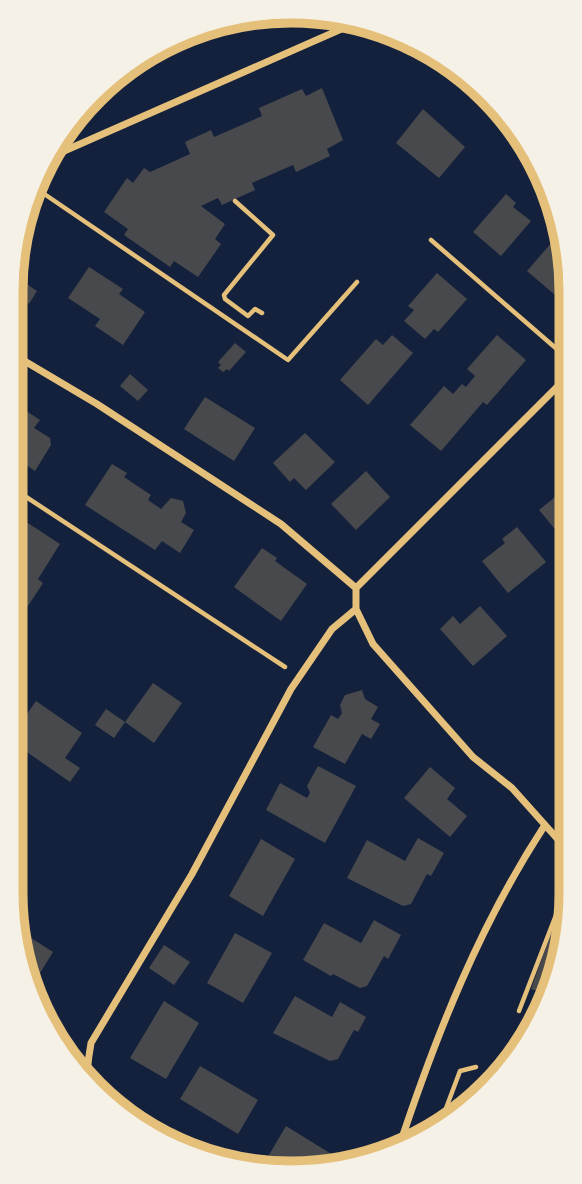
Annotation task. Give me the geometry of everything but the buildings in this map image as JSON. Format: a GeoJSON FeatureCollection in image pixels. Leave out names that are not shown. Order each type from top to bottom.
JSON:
{"type":"FeatureCollection","features":[{"type":"Feature","properties":{"kind":"street"},"geometry":{"type":"LineString","coordinates":[[62,152],[343,28]]}},
{"type":"Feature","properties":{"kind":"street"},"geometry":{"type":"LineString","coordinates":[[23,360],[97,404],[282,524],[356,588]]}},
{"type":"Feature","properties":{"kind":"street"},"geometry":{"type":"LineString","coordinates":[[559,385],[356,588],[356,609],[373,644],[472,757],[512,788],[559,841]]}},
{"type":"Feature","properties":{"kind":"street"},"geometry":{"type":"LineString","coordinates":[[89,1070],[91,1044],[192,874],[291,689],[332,629],[356,609]]}},
{"type":"Feature","properties":{"kind":"street"},"geometry":{"type":"LineString","coordinates":[[402,1137],[428,1060],[461,978],[521,862],[545,825]]}},
{"type":"Feature","properties":{"kind":"path"},"geometry":{"type":"LineString","coordinates":[[42,192],[288,360],[357,282]]}},
{"type":"Feature","properties":{"kind":"path"},"geometry":{"type":"LineString","coordinates":[[236,201],[274,235],[224,295],[225,299],[248,316],[255,309],[262,313]]}},
{"type":"Feature","properties":{"kind":"path"},"geometry":{"type":"LineString","coordinates":[[431,240],[559,350]]}},
{"type":"Feature","properties":{"kind":"path"},"geometry":{"type":"LineString","coordinates":[[23,495],[277,663],[302,674]]}},
{"type":"Feature","properties":{"kind":"path"},"geometry":{"type":"LineString","coordinates":[[519,1011],[559,907]]}},
{"type":"Feature","properties":{"kind":"path"},"geometry":{"type":"LineString","coordinates":[[444,1113],[460,1071],[476,1067]]}}]}
